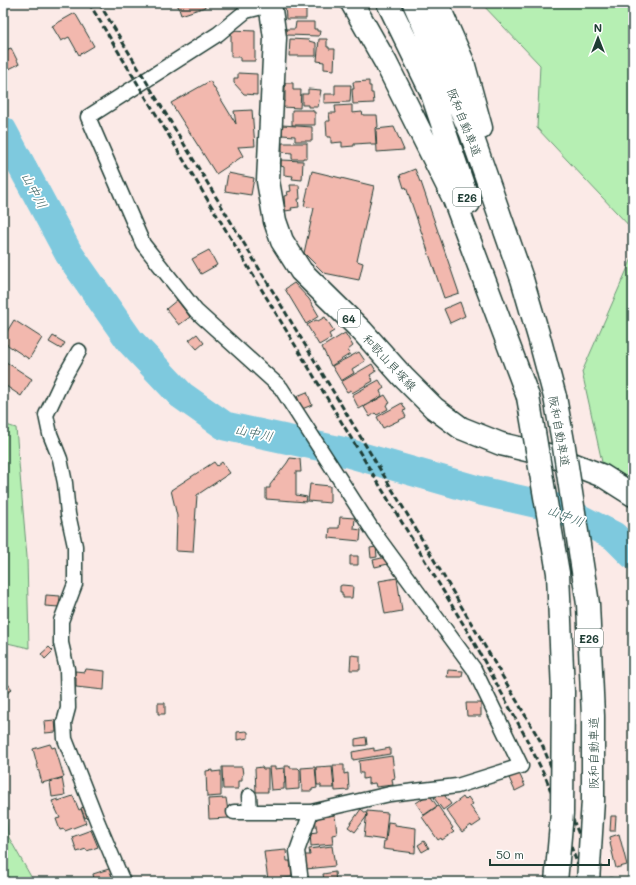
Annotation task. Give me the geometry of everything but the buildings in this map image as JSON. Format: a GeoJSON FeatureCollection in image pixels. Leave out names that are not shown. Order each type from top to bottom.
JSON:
{"type":"FeatureCollection","features":[{"type":"Feature","properties":{"kind":"main road"},"geometry":{"type":"LineString","coordinates":[[352,3],[386,63],[454,199],[528,397]]}},
{"type":"Feature","properties":{"kind":"main road","name":"阪和自動車道"},"geometry":{"type":"LineString","coordinates":[[388,3],[431,91],[482,242],[528,397],[558,572],[563,692],[562,806],[556,882]]}},
{"type":"Feature","properties":{"kind":"main road","name":"阪和自動車道"},"geometry":{"type":"LineString","coordinates":[[414,3],[471,133],[522,279],[539,337],[554,397],[564,447],[588,604],[593,716],[593,800],[588,882]]}},
{"type":"Feature","properties":{"kind":"main road"},"geometry":{"type":"LineString","coordinates":[[437,3],[463,62],[522,279]]}},
{"type":"Feature","properties":{"kind":"main road","name":"和歌山貝塚線"},"geometry":{"type":"LineString","coordinates":[[270,4],[275,38],[268,181],[275,221],[282,241],[301,271],[362,331],[434,408],[461,428],[501,444],[552,456],[603,476],[633,494]]}},
{"type":"Feature","properties":{"kind":"street"},"geometry":{"type":"LineString","coordinates":[[234,812],[311,812],[390,794],[456,786],[521,766],[474,669],[375,534],[281,388],[196,311],[143,244],[88,117],[218,34],[246,11],[270,4]]}},
{"type":"Feature","properties":{"kind":"street"},"geometry":{"type":"LineString","coordinates":[[79,351],[63,379],[46,415],[50,434],[60,459],[65,483],[68,514],[75,546],[75,584],[61,621],[61,643],[67,670],[68,708],[64,723],[65,739],[123,882]]}},
{"type":"Feature","properties":{"kind":"street"},"geometry":{"type":"LineString","coordinates":[[249,796],[250,812]]}},
{"type":"Feature","properties":{"kind":"street"},"geometry":{"type":"LineString","coordinates":[[301,882],[298,851],[311,812]]}},
{"type":"Feature","properties":{"kind":"path"},"geometry":{"type":"LineString","coordinates":[[610,878],[619,882]]}},
{"type":"Feature","properties":{"kind":"green space"},"geometry":{"type":"Polygon","coordinates":[[[481,3],[633,3],[633,230],[537,128],[540,65],[481,3]]]}},
{"type":"Feature","properties":{"kind":"green space"},"geometry":{"type":"Polygon","coordinates":[[[633,256],[633,488],[602,462],[582,372],[633,256]]]}},
{"type":"Feature","properties":{"kind":"green space"},"geometry":{"type":"Polygon","coordinates":[[[3,424],[16,428],[27,557],[29,648],[3,642],[3,424]]]}},
{"type":"Feature","properties":{"kind":"green space"},"geometry":{"type":"Polygon","coordinates":[[[3,772],[8,836],[34,882],[3,882],[3,772]]]}},
{"type":"Feature","properties":{"kind":"waterway","name":"山中川"},"geometry":{"type":"LineString","coordinates":[[3,131],[69,254],[130,341],[181,395],[225,426],[341,451],[481,491],[561,509],[614,536],[633,555]]}},
{"type":"Feature","properties":{"kind":"railway"},"geometry":{"type":"LineString","coordinates":[[89,3],[471,637],[524,734],[546,778],[584,882]]}},
{"type":"Feature","properties":{"kind":"railway"},"geometry":{"type":"LineString","coordinates":[[99,3],[410,519],[541,742],[578,832],[595,882]]}}]}
